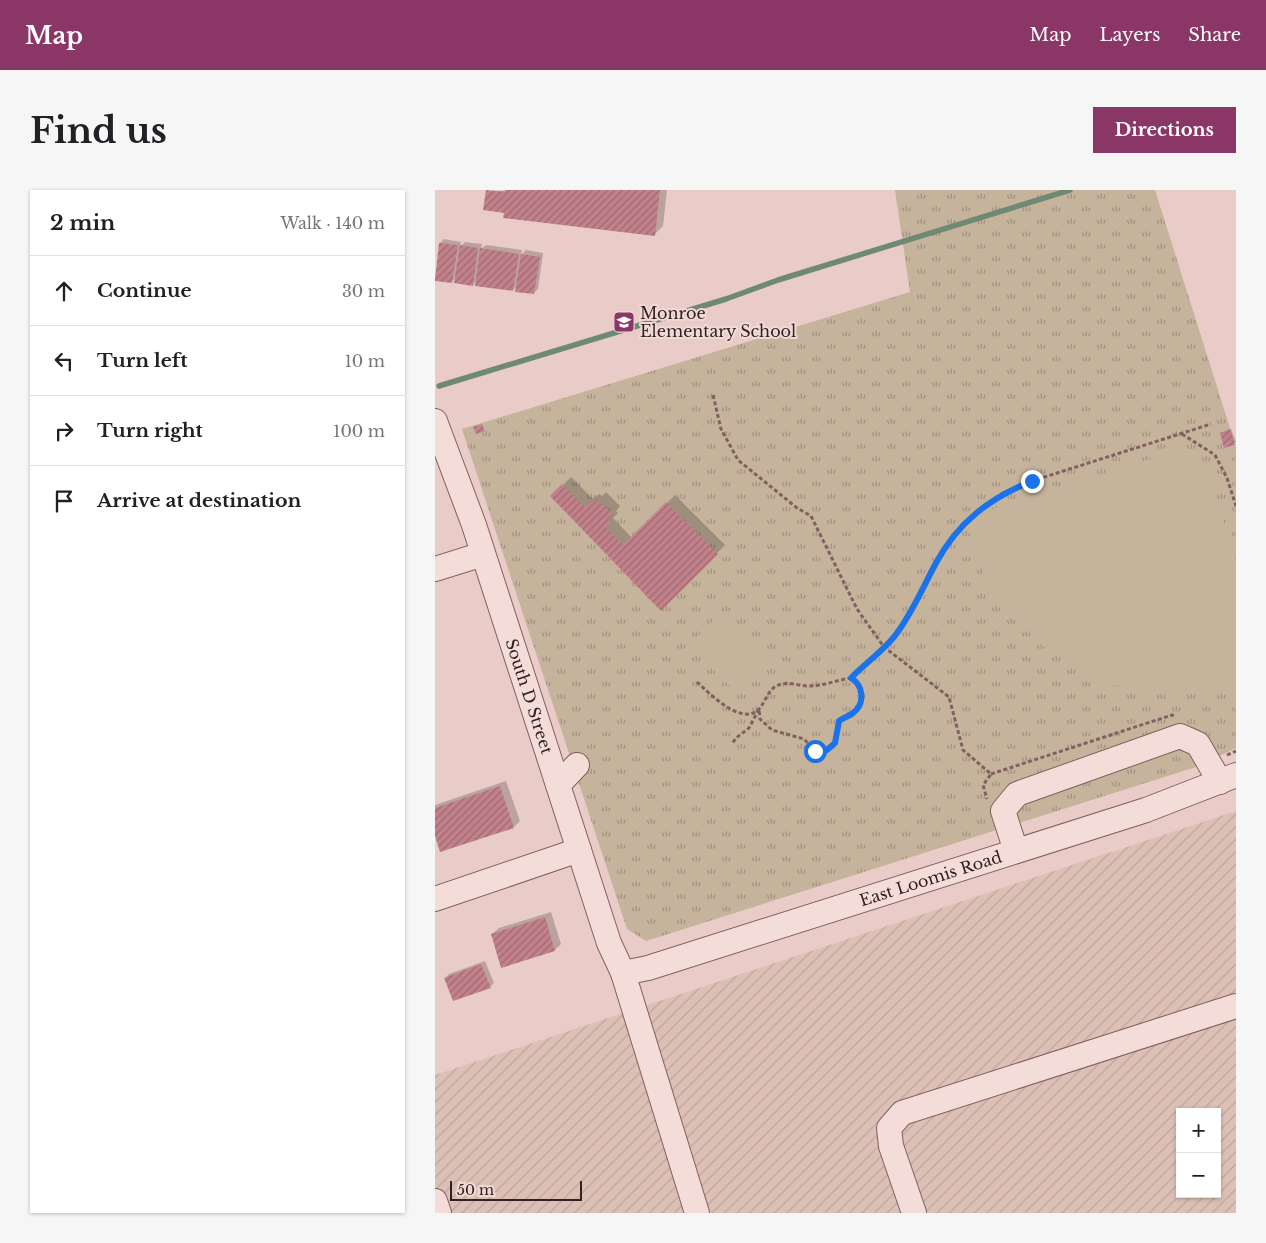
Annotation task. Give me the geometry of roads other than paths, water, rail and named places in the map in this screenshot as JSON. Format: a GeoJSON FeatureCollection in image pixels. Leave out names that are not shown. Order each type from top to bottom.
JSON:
{"type":"FeatureCollection","features":[{"type":"Feature","properties":{"kind":"street","name":"South D Street"},"geometry":{"type":"LineString","coordinates":[[435,421],[483,554],[609,943],[623,973],[697,1213]]}},
{"type":"Feature","properties":{"kind":"street"},"geometry":{"type":"LineString","coordinates":[[435,569],[483,554]]}},
{"type":"Feature","properties":{"kind":"street"},"geometry":{"type":"LineString","coordinates":[[1016,851],[1003,811],[1017,794],[1180,736],[1198,744],[1228,779]]}},
{"type":"Feature","properties":{"kind":"street"},"geometry":{"type":"LineString","coordinates":[[558,785],[577,765]]}},
{"type":"Feature","properties":{"kind":"street","name":"East Loomis Road"},"geometry":{"type":"LineString","coordinates":[[623,973],[666,963],[1146,810],[1228,779]]}},
{"type":"Feature","properties":{"kind":"street"},"geometry":{"type":"LineString","coordinates":[[435,899],[579,850]]}},
{"type":"Feature","properties":{"kind":"street"},"geometry":{"type":"LineString","coordinates":[[914,1213],[891,1146],[889,1128],[902,1113],[1236,1006]]}},
{"type":"Feature","properties":{"kind":"street"},"geometry":{"type":"LineString","coordinates":[[435,1200],[439,1213]]}},
{"type":"Feature","properties":{"kind":"waterway"},"geometry":{"type":"LineString","coordinates":[[439,386],[726,299],[778,280],[1070,190]]}},
{"type":"Feature","properties":{"kind":"place","name":"Monroe Elementary School"},"geometry":{"type":"Point","coordinates":[624,322]}}]}
